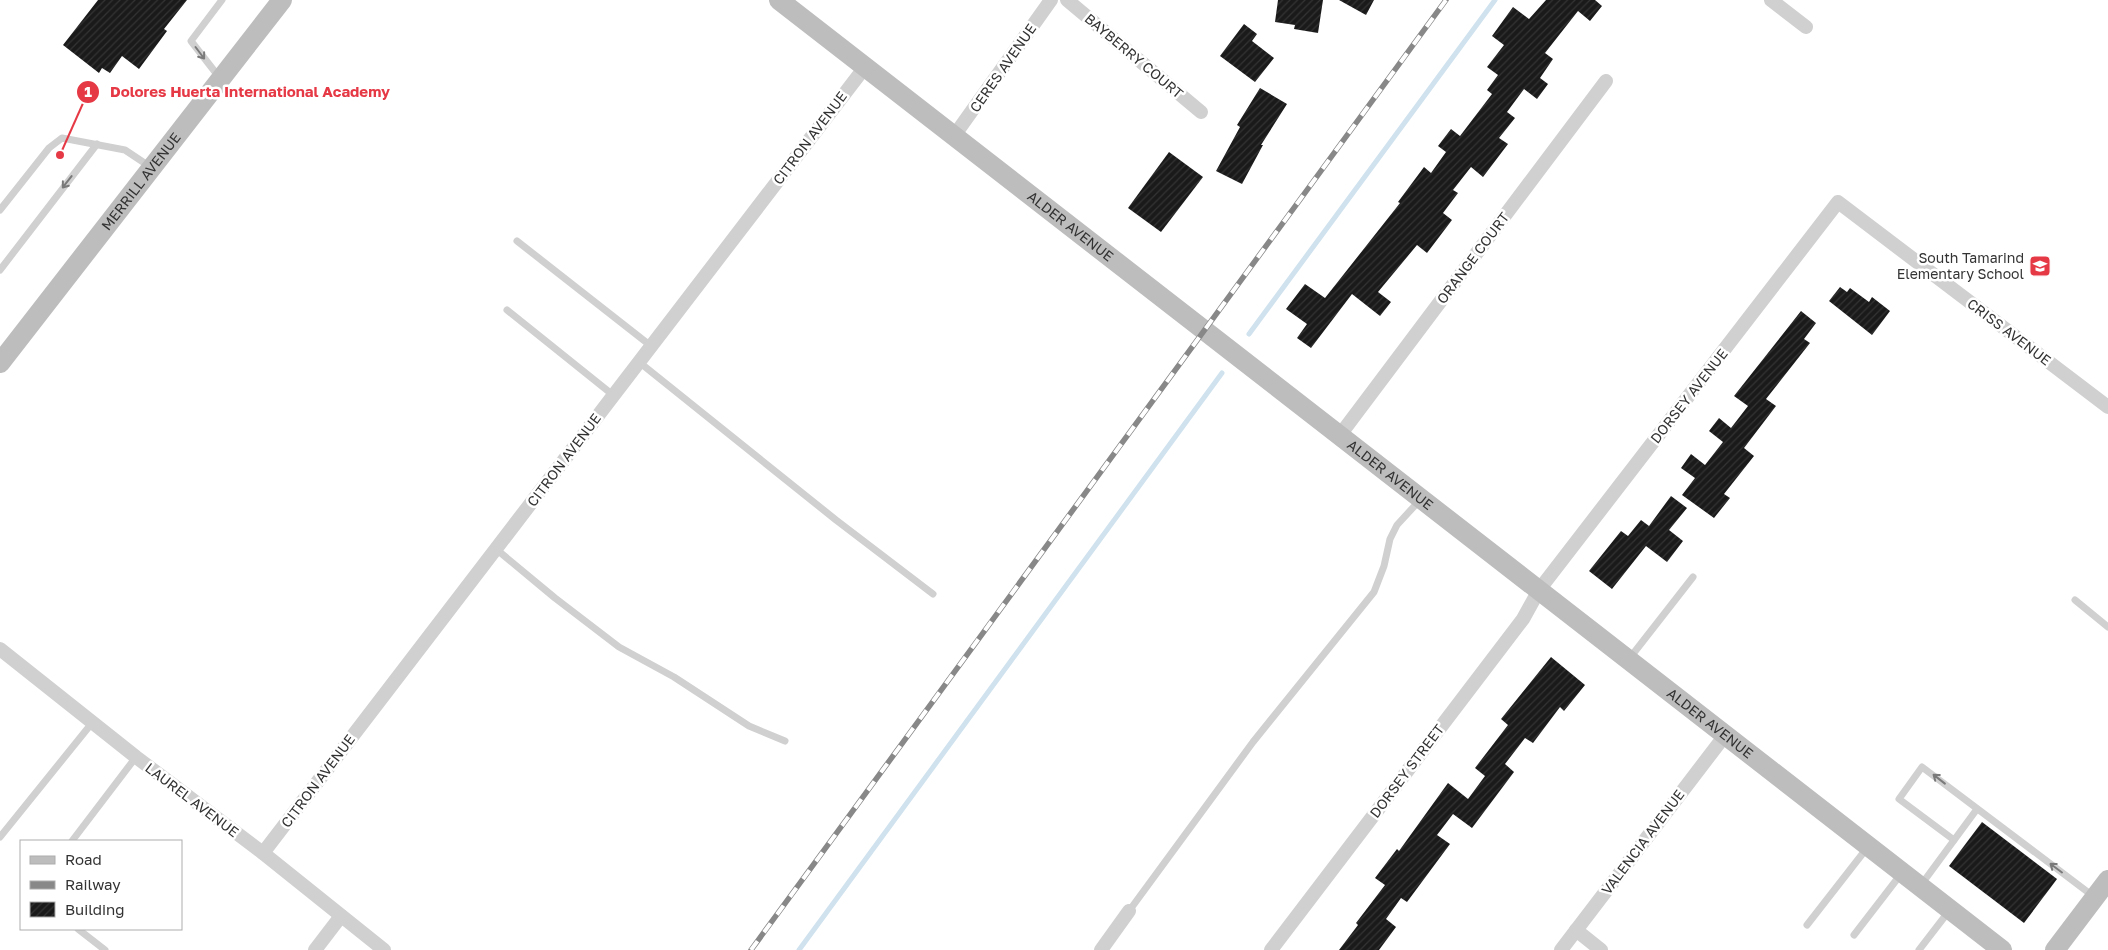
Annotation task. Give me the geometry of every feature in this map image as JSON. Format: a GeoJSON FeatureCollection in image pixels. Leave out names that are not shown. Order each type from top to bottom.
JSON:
{"type":"FeatureCollection","features":[{"type":"Feature","properties":{"kind":"main road","name":"MERRILL AVENUE"},"geometry":{"type":"LineString","coordinates":[[0,363],[282,0]]}},
{"type":"Feature","properties":{"kind":"main road","name":"ALDER AVENUE"},"geometry":{"type":"LineString","coordinates":[[779,0],[2002,950]]}},
{"type":"Feature","properties":{"kind":"main road"},"geometry":{"type":"LineString","coordinates":[[2055,950],[2108,880]]}},
{"type":"Feature","properties":{"kind":"street","name":"CERES AVENUE"},"geometry":{"type":"LineString","coordinates":[[954,136],[1051,0]]}},
{"type":"Feature","properties":{"kind":"street","name":"BAYBERRY COURT"},"geometry":{"type":"LineString","coordinates":[[1066,0],[1201,112]]}},
{"type":"Feature","properties":{"kind":"street"},"geometry":{"type":"LineString","coordinates":[[1771,0],[1806,27]]}},
{"type":"Feature","properties":{"kind":"street","name":"CITRON AVENUE"},"geometry":{"type":"LineString","coordinates":[[263,853],[865,67]]}},
{"type":"Feature","properties":{"kind":"street","name":"ORANGE COURT"},"geometry":{"type":"LineString","coordinates":[[1340,435],[1606,82]]}},
{"type":"Feature","properties":{"kind":"street","name":"CRISS AVENUE"},"geometry":{"type":"LineString","coordinates":[[1838,202],[2108,407]]}},
{"type":"Feature","properties":{"kind":"street","name":"DORSEY AVENUE"},"geometry":{"type":"LineString","coordinates":[[1539,590],[1838,202]]}},
{"type":"Feature","properties":{"kind":"street","name":"DORSEY STREET"},"geometry":{"type":"LineString","coordinates":[[1271,950],[1523,619],[1539,590]]}},
{"type":"Feature","properties":{"kind":"street","name":"LAUREL AVENUE"},"geometry":{"type":"LineString","coordinates":[[0,649],[92,723],[263,853],[384,950]]}},
{"type":"Feature","properties":{"kind":"street","name":"VALENCIA AVENUE"},"geometry":{"type":"LineString","coordinates":[[1561,950],[1726,734]]}},
{"type":"Feature","properties":{"kind":"street"},"geometry":{"type":"LineString","coordinates":[[1101,950],[1129,911]]}},
{"type":"Feature","properties":{"kind":"street"},"geometry":{"type":"LineString","coordinates":[[315,950],[341,916]]}},
{"type":"Feature","properties":{"kind":"street"},"geometry":{"type":"LineString","coordinates":[[1576,930],[1600,950]]}},
{"type":"Feature","properties":{"kind":"lane"},"geometry":{"type":"LineString","coordinates":[[221,80],[191,41],[222,0]]}},
{"type":"Feature","properties":{"kind":"lane"},"geometry":{"type":"LineString","coordinates":[[0,210],[49,148],[62,138],[125,150],[152,168]]}},
{"type":"Feature","properties":{"kind":"lane"},"geometry":{"type":"LineString","coordinates":[[0,270],[97,144]]}},
{"type":"Feature","properties":{"kind":"lane"},"geometry":{"type":"LineString","coordinates":[[517,241],[651,346]]}},
{"type":"Feature","properties":{"kind":"lane"},"geometry":{"type":"LineString","coordinates":[[507,310],[613,395]]}},
{"type":"Feature","properties":{"kind":"lane"},"geometry":{"type":"LineString","coordinates":[[639,362],[836,520],[933,594]]}},
{"type":"Feature","properties":{"kind":"lane"},"geometry":{"type":"LineString","coordinates":[[1129,911],[1253,742],[1374,592],[1384,566],[1390,539],[1397,526],[1421,498]]}},
{"type":"Feature","properties":{"kind":"lane"},"geometry":{"type":"LineString","coordinates":[[496,548],[555,598],[619,647],[674,678],[749,726],[785,740]]}},
{"type":"Feature","properties":{"kind":"lane"},"geometry":{"type":"LineString","coordinates":[[1629,659],[1693,577]]}},
{"type":"Feature","properties":{"kind":"lane"},"geometry":{"type":"LineString","coordinates":[[2075,600],[2108,627]]}},
{"type":"Feature","properties":{"kind":"lane"},"geometry":{"type":"LineString","coordinates":[[0,837],[92,723]]}},
{"type":"Feature","properties":{"kind":"lane"},"geometry":{"type":"LineString","coordinates":[[73,840],[136,757]]}},
{"type":"Feature","properties":{"kind":"lane"},"geometry":{"type":"LineString","coordinates":[[1954,840],[1898,798],[1922,767],[2095,898]]}},
{"type":"Feature","properties":{"kind":"lane"},"geometry":{"type":"LineString","coordinates":[[1920,886],[1977,809]]}},
{"type":"Feature","properties":{"kind":"lane"},"geometry":{"type":"LineString","coordinates":[[1807,925],[1869,846]]}},
{"type":"Feature","properties":{"kind":"lane"},"geometry":{"type":"LineString","coordinates":[[1854,935],[1903,872]]}},
{"type":"Feature","properties":{"kind":"lane"},"geometry":{"type":"LineString","coordinates":[[1919,950],[1951,909]]}},
{"type":"Feature","properties":{"kind":"lane"},"geometry":{"type":"LineString","coordinates":[[79,930],[105,950]]}},
{"type":"Feature","properties":{"kind":"building"},"geometry":{"type":"Polygon","coordinates":[[[98,0],[187,0],[164,29],[167,31],[139,69],[122,56],[110,73],[102,68],[99,73],[63,45],[98,0]]]}},
{"type":"Feature","properties":{"kind":"building"},"geometry":{"type":"Polygon","coordinates":[[[1278,0],[1323,0],[1318,33],[1294,29],[1295,25],[1275,22],[1278,0]]]}},
{"type":"Feature","properties":{"kind":"building"},"geometry":{"type":"Polygon","coordinates":[[[1339,0],[1374,0],[1366,15],[1339,0]]]}},
{"type":"Feature","properties":{"kind":"building"},"geometry":{"type":"Polygon","coordinates":[[[1546,0],[1595,0],[1602,6],[1590,21],[1578,11],[1545,53],[1553,59],[1540,78],[1548,84],[1537,99],[1524,89],[1507,112],[1515,118],[1499,138],[1508,144],[1483,177],[1471,167],[1453,190],[1458,193],[1443,213],[1452,220],[1427,253],[1417,245],[1378,292],[1391,302],[1380,316],[1352,294],[1311,348],[1297,338],[1307,324],[1286,309],[1305,284],[1325,298],[1400,203],[1398,202],[1424,167],[1431,173],[1446,152],[1438,146],[1451,129],[1460,136],[1492,94],[1487,90],[1498,75],[1487,67],[1504,45],[1492,36],[1513,7],[1529,19],[1546,0]]]}},
{"type":"Feature","properties":{"kind":"building"},"geometry":{"type":"Polygon","coordinates":[[[1244,24],[1257,34],[1252,41],[1274,58],[1255,82],[1220,56],[1244,24]]]}},
{"type":"Feature","properties":{"kind":"building"},"geometry":{"type":"Polygon","coordinates":[[[1260,88],[1287,104],[1261,145],[1263,145],[1242,184],[1216,171],[1240,127],[1237,125],[1260,88]]]}},
{"type":"Feature","properties":{"kind":"building"},"geometry":{"type":"Polygon","coordinates":[[[1169,152],[1203,177],[1161,232],[1128,208],[1169,152]]]}},
{"type":"Feature","properties":{"kind":"building"},"geometry":{"type":"Polygon","coordinates":[[[1840,287],[1847,292],[1850,288],[1869,302],[1872,297],[1890,311],[1872,335],[1829,301],[1840,287]]]}},
{"type":"Feature","properties":{"kind":"building"},"geometry":{"type":"Polygon","coordinates":[[[1801,311],[1816,323],[1804,339],[1810,343],[1766,399],[1776,406],[1744,448],[1754,456],[1724,494],[1730,498],[1714,518],[1682,495],[1695,478],[1681,468],[1691,454],[1705,465],[1723,442],[1709,431],[1719,418],[1731,428],[1748,406],[1734,396],[1801,311]]]}},
{"type":"Feature","properties":{"kind":"building"},"geometry":{"type":"Polygon","coordinates":[[[1671,496],[1687,508],[1669,530],[1683,541],[1667,562],[1646,546],[1612,589],[1589,571],[1621,531],[1628,536],[1641,520],[1649,526],[1671,496]]]}},
{"type":"Feature","properties":{"kind":"building"},"geometry":{"type":"Polygon","coordinates":[[[1551,657],[1585,685],[1564,711],[1560,707],[1533,743],[1525,738],[1505,764],[1514,772],[1472,828],[1453,814],[1437,835],[1450,844],[1407,902],[1401,898],[1386,919],[1396,927],[1379,950],[1339,950],[1358,925],[1356,923],[1385,885],[1375,878],[1397,849],[1399,851],[1448,783],[1468,799],[1485,776],[1475,768],[1508,725],[1501,719],[1551,657]]]}},
{"type":"Feature","properties":{"kind":"building"},"geometry":{"type":"Polygon","coordinates":[[[1982,822],[2057,879],[2024,923],[1949,866],[1982,822]]]}},
{"type":"Feature","properties":{"kind":"waterway"},"geometry":{"type":"LineString","coordinates":[[1249,334],[1495,0]]}},
{"type":"Feature","properties":{"kind":"waterway"},"geometry":{"type":"LineString","coordinates":[[799,950],[1222,373]]}},
{"type":"Feature","properties":{"kind":"railway"},"geometry":{"type":"LineString","coordinates":[[751,950],[1446,0]]}},
{"type":"Feature","properties":{"kind":"place","name":"Dolores Huerta International Academy"},"geometry":{"type":"Point","coordinates":[60,155]}},
{"type":"Feature","properties":{"kind":"place","name":"South Tamarind Elementary School"},"geometry":{"type":"Point","coordinates":[2040,266]}}]}
